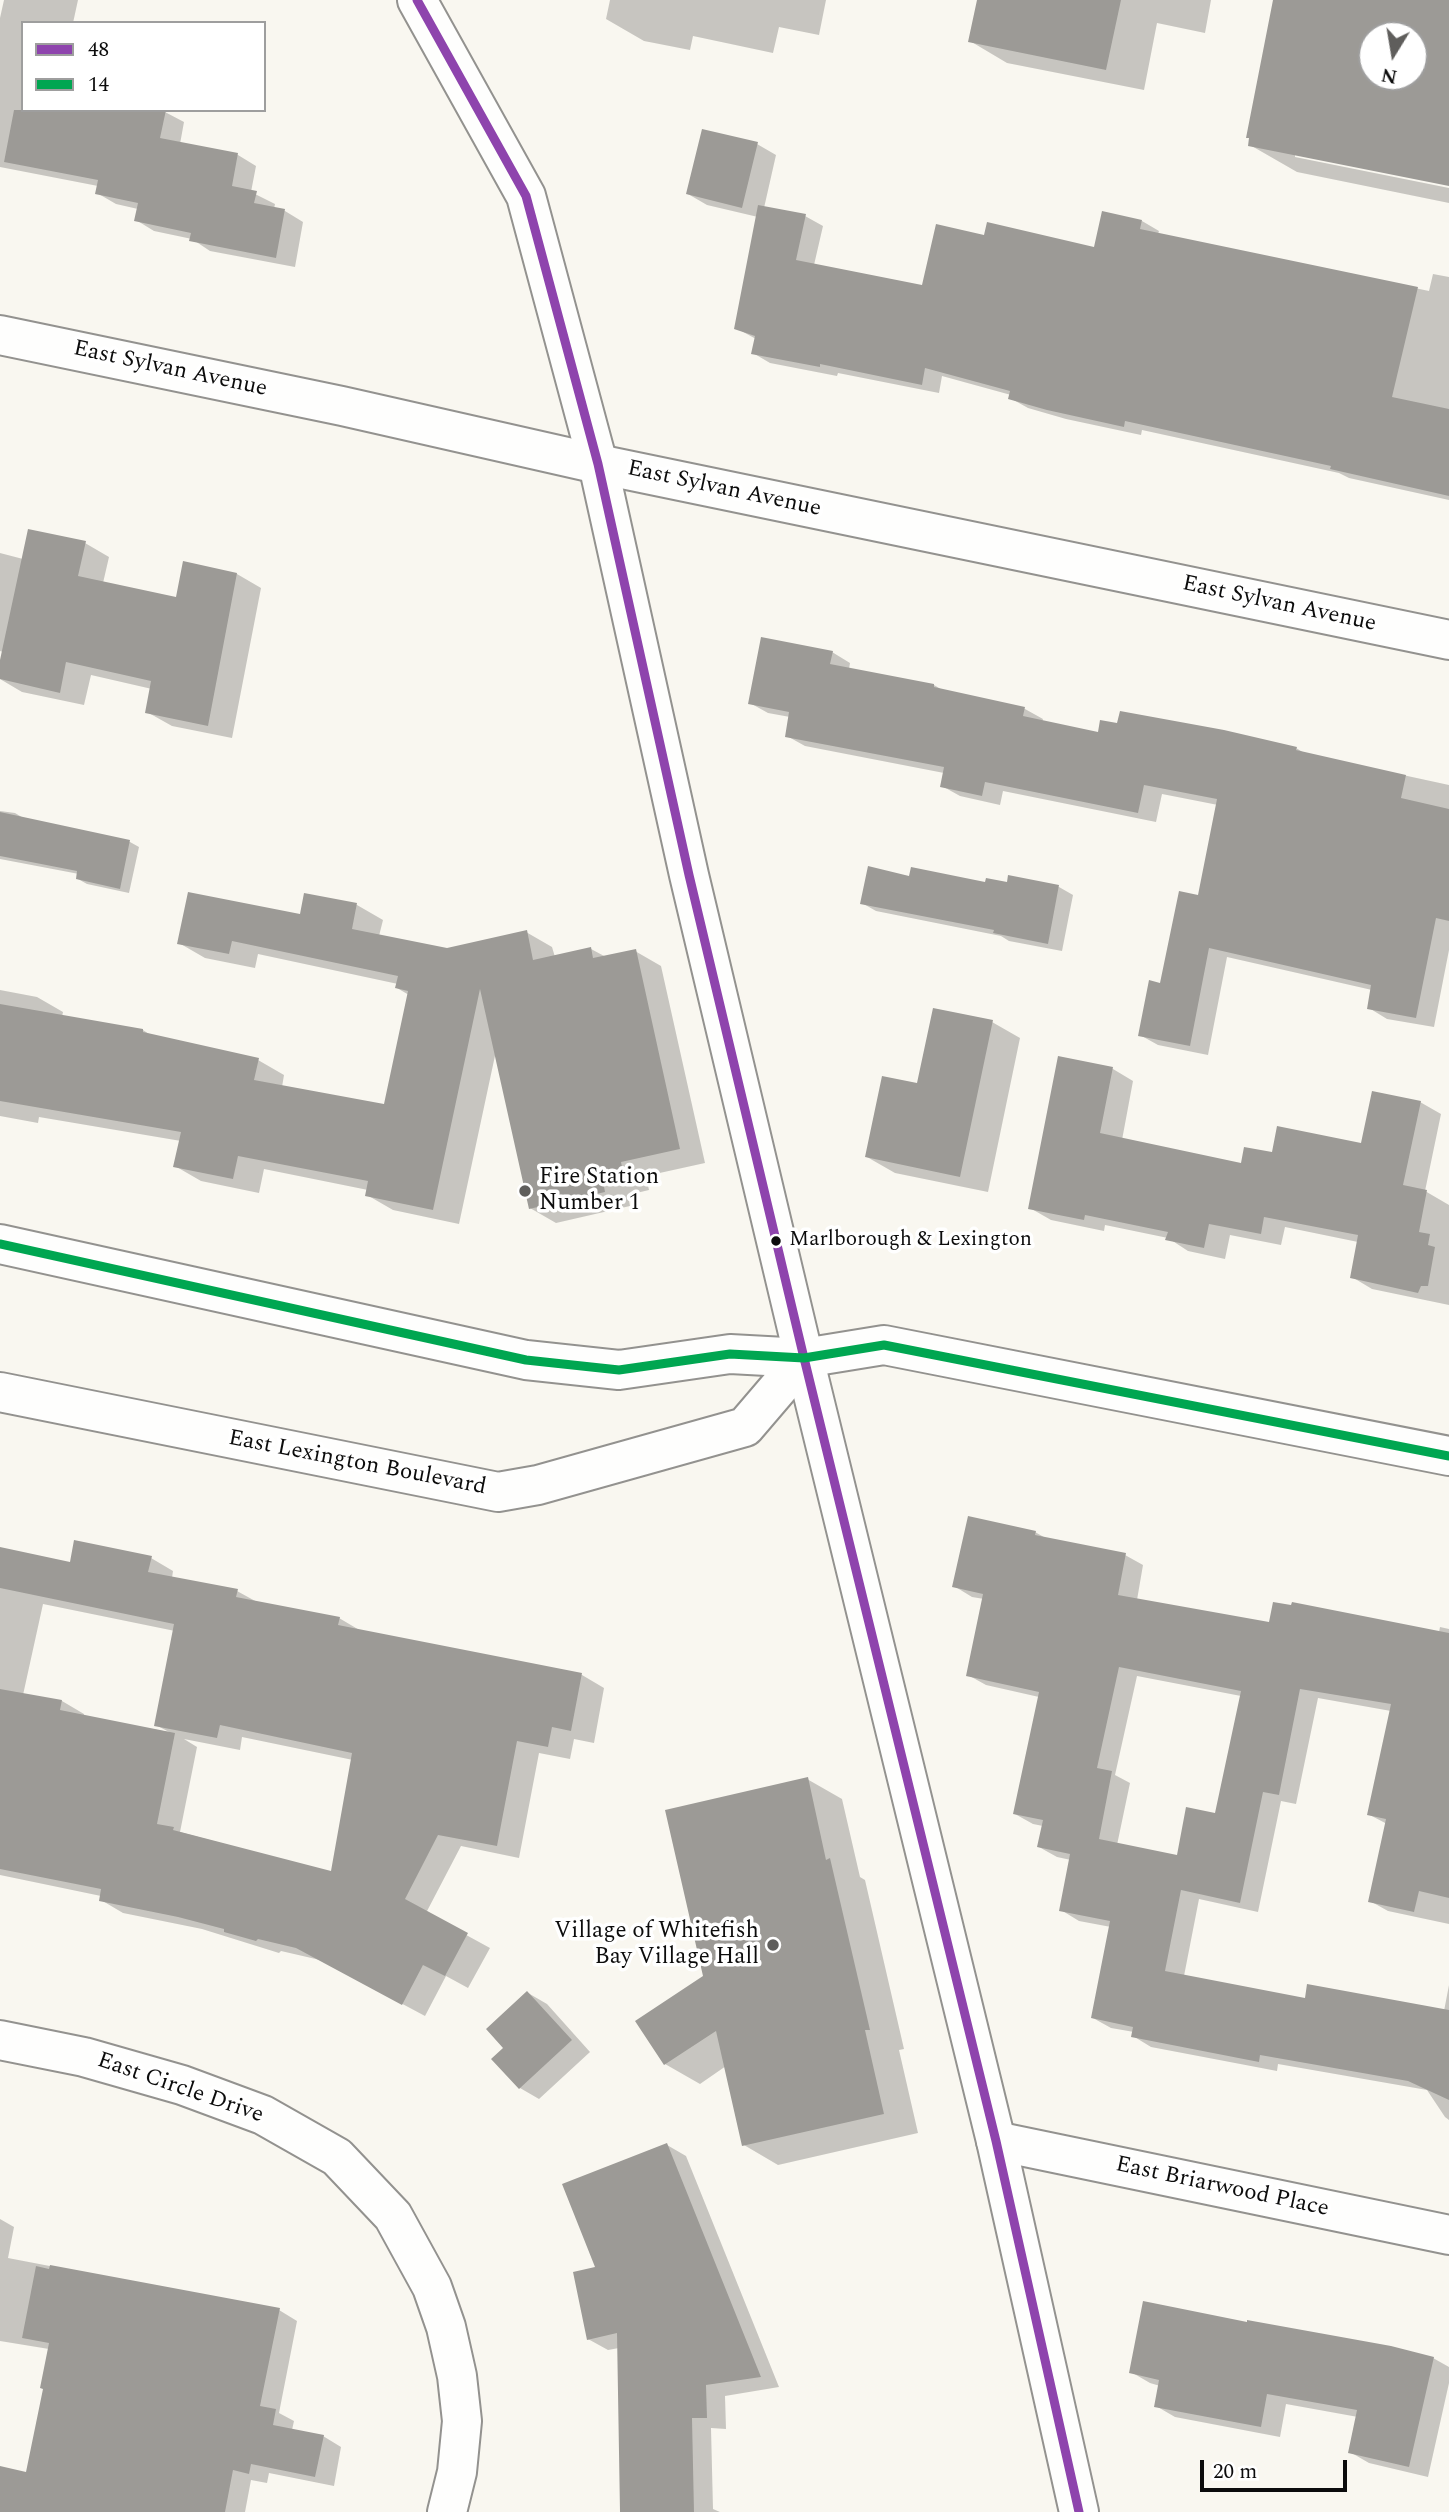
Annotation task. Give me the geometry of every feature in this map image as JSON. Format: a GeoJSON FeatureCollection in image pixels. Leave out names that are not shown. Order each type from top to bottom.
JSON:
{"type":"FeatureCollection","features":[{"type":"Feature","properties":{"kind":"street"},"geometry":{"type":"LineString","coordinates":[[417,0],[526,196],[598,464],[689,875],[996,2141],[1079,2512]]}},
{"type":"Feature","properties":{"kind":"street","name":"East Sylvan Avenue"},"geometry":{"type":"LineString","coordinates":[[0,335],[342,406],[598,464],[1449,640]]}},
{"type":"Feature","properties":{"kind":"street"},"geometry":{"type":"LineString","coordinates":[[0,1244],[526,1360],[619,1370],[730,1354],[804,1358],[884,1345],[1449,1457]]}},
{"type":"Feature","properties":{"kind":"street","name":"East Lexington Boulevard"},"geometry":{"type":"LineString","coordinates":[[0,1392],[498,1492],[538,1485],[745,1427],[804,1358]]}},
{"type":"Feature","properties":{"kind":"street","name":"East Circle Drive"},"geometry":{"type":"LineString","coordinates":[[0,2040],[84,2057],[182,2085],[263,2115],[337,2157],[393,2216],[432,2287],[446,2327],[457,2376],[462,2421],[457,2472],[447,2512]]}},
{"type":"Feature","properties":{"kind":"street","name":"East Briarwood Place"},"geometry":{"type":"LineString","coordinates":[[996,2141],[1449,2235]]}},
{"type":"Feature","properties":{"kind":"building"},"geometry":{"type":"Polygon","coordinates":[[[977,0],[1121,0],[1106,70],[968,42],[977,0]]]}},
{"type":"Feature","properties":{"kind":"building"},"geometry":{"type":"Polygon","coordinates":[[[1273,0],[1449,0],[1449,186],[1248,146],[1249,138],[1246,138],[1273,0]]]}},
{"type":"Feature","properties":{"kind":"building"},"geometry":{"type":"Polygon","coordinates":[[[14,110],[166,112],[160,138],[238,153],[232,186],[257,191],[254,203],[285,209],[276,258],[189,241],[191,233],[134,221],[138,203],[95,194],[98,180],[4,162],[14,110]]]}},
{"type":"Feature","properties":{"kind":"building"},"geometry":{"type":"Polygon","coordinates":[[[702,129],[758,142],[742,208],[686,194],[702,129]]]}},
{"type":"Feature","properties":{"kind":"building"},"geometry":{"type":"Polygon","coordinates":[[[758,205],[806,214],[796,260],[922,285],[936,224],[984,235],[987,222],[1094,247],[1102,211],[1142,220],[1140,229],[1418,287],[1392,397],[1449,409],[1449,496],[1330,469],[1331,466],[1125,421],[1124,427],[1047,410],[1008,399],[1010,391],[925,368],[922,385],[820,364],[820,367],[751,354],[755,336],[734,329],[758,205]]]}},
{"type":"Feature","properties":{"kind":"building"},"geometry":{"type":"Polygon","coordinates":[[[28,529],[86,541],[78,576],[176,597],[183,561],[237,573],[208,726],[145,713],[151,681],[66,662],[60,693],[0,679],[0,660],[28,529]]]}},
{"type":"Feature","properties":{"kind":"building"},"geometry":{"type":"Polygon","coordinates":[[[761,637],[833,651],[830,664],[934,684],[934,687],[1025,707],[1023,716],[1098,732],[1100,720],[1117,723],[1120,711],[1224,730],[1297,747],[1296,750],[1406,775],[1401,798],[1449,809],[1449,921],[1436,918],[1416,1018],[1367,1009],[1371,985],[1209,948],[1190,1046],[1138,1036],[1149,980],[1160,983],[1179,891],[1198,895],[1217,799],[1144,785],[1138,813],[985,782],[982,796],[940,787],[944,767],[785,737],[789,712],[748,704],[761,637]]]}},
{"type":"Feature","properties":{"kind":"building"},"geometry":{"type":"Polygon","coordinates":[[[0,812],[130,840],[120,889],[76,879],[77,871],[0,856],[0,812]]]}},
{"type":"Feature","properties":{"kind":"building"},"geometry":{"type":"Polygon","coordinates":[[[868,866],[909,876],[911,867],[985,882],[986,878],[1007,882],[1008,875],[1059,885],[1048,944],[993,933],[994,930],[860,904],[868,866]]]}},
{"type":"Feature","properties":{"kind":"building"},"geometry":{"type":"Polygon","coordinates":[[[188,892],[300,914],[304,893],[357,903],[352,929],[447,948],[527,930],[533,960],[591,947],[593,958],[636,949],[680,1149],[621,1162],[624,1176],[603,1181],[605,1192],[529,1209],[480,989],[433,1210],[365,1196],[368,1181],[238,1156],[233,1179],[173,1167],[181,1132],[0,1101],[0,1004],[143,1029],[143,1032],[259,1058],[254,1080],[384,1104],[408,991],[395,988],[398,976],[232,941],[229,954],[177,944],[188,892]]]}},
{"type":"Feature","properties":{"kind":"building"},"geometry":{"type":"Polygon","coordinates":[[[933,1008],[993,1020],[960,1177],[865,1157],[882,1076],[917,1083],[933,1008]]]}},
{"type":"Feature","properties":{"kind":"building"},"geometry":{"type":"Polygon","coordinates":[[[1058,1056],[1113,1067],[1100,1133],[1241,1163],[1244,1147],[1272,1152],[1277,1126],[1361,1143],[1372,1091],[1421,1101],[1403,1185],[1427,1190],[1419,1232],[1430,1234],[1428,1245],[1435,1247],[1428,1286],[1421,1286],[1418,1293],[1350,1278],[1358,1235],[1264,1217],[1261,1234],[1209,1224],[1204,1248],[1165,1240],[1168,1232],[1085,1215],[1084,1220],[1028,1209],[1058,1056]]]}},
{"type":"Feature","properties":{"kind":"building"},"geometry":{"type":"Polygon","coordinates":[[[968,1516],[1036,1531],[1035,1535],[1126,1553],[1118,1595],[1269,1622],[1273,1602],[1291,1605],[1292,1602],[1449,1633],[1449,1898],[1419,1891],[1414,1912],[1368,1902],[1386,1819],[1367,1815],[1391,1704],[1300,1689],[1279,1795],[1263,1792],[1240,1903],[1181,1890],[1165,1971],[1305,1998],[1307,1984],[1449,2010],[1449,2100],[1408,2081],[1260,2055],[1259,2062],[1131,2037],[1133,2027],[1091,2018],[1110,1921],[1059,1911],[1070,1854],[1037,1847],[1043,1820],[1013,1814],[1039,1692],[966,1676],[983,1594],[952,1587],[968,1516]],[[1119,1667],[1097,1768],[1112,1771],[1099,1839],[1177,1855],[1186,1807],[1215,1813],[1241,1691],[1119,1667]]]}},
{"type":"Feature","properties":{"kind":"building"},"geometry":{"type":"Polygon","coordinates":[[[74,1540],[152,1556],[148,1572],[238,1589],[236,1597],[340,1617],[338,1625],[582,1673],[571,1731],[552,1727],[548,1747],[517,1741],[497,1846],[438,1835],[405,1899],[468,1933],[445,1976],[423,1965],[402,2005],[296,1948],[258,1939],[256,1941],[178,1917],[99,1901],[101,1889],[0,1869],[0,1689],[62,1700],[60,1710],[175,1733],[157,1824],[331,1871],[352,1753],[220,1725],[217,1738],[154,1726],[174,1624],[0,1588],[0,1547],[70,1562],[74,1540]]]}},
{"type":"Feature","properties":{"kind":"building","name":"Village of Whitefish Bay Village Hall"},"geometry":{"type":"Polygon","coordinates":[[[808,1777],[826,1860],[830,1858],[870,2030],[865,2030],[884,2114],[742,2146],[716,2031],[664,2065],[635,2021],[703,1976],[665,1810],[808,1777]]]}},
{"type":"Feature","properties":{"kind":"building"},"geometry":{"type":"Polygon","coordinates":[[[527,1991],[572,2040],[519,2089],[491,2059],[503,2048],[486,2029],[527,1991]]]}},
{"type":"Feature","properties":{"kind":"building"},"geometry":{"type":"Polygon","coordinates":[[[667,2143],[761,2377],[706,2385],[707,2418],[692,2418],[694,2512],[620,2512],[617,2333],[587,2340],[573,2272],[595,2267],[562,2184],[667,2143]]]}},
{"type":"Feature","properties":{"kind":"building"},"geometry":{"type":"Polygon","coordinates":[[[50,2265],[280,2308],[260,2406],[276,2409],[273,2425],[324,2435],[315,2477],[251,2464],[249,2474],[233,2470],[225,2512],[0,2512],[0,2466],[26,2472],[43,2389],[40,2388],[49,2343],[22,2338],[36,2266],[49,2269],[50,2265]]]}},
{"type":"Feature","properties":{"kind":"building"},"geometry":{"type":"Polygon","coordinates":[[[1143,2301],[1391,2346],[1434,2357],[1409,2467],[1348,2453],[1357,2410],[1267,2394],[1261,2427],[1154,2407],[1159,2380],[1129,2373],[1143,2301]]]}},
{"type":"Feature","properties":{"kind":"transit line","name":"48"},"geometry":{"type":"LineString","coordinates":[[417,0],[526,196],[598,464],[689,875],[996,2141],[1079,2512]]}},
{"type":"Feature","properties":{"kind":"transit line","name":"14"},"geometry":{"type":"LineString","coordinates":[[0,1244],[526,1360],[619,1370],[730,1354],[804,1358],[884,1345],[1449,1456]]}},
{"type":"Feature","properties":{"kind":"place","name":"Fire Station Number 1"},"geometry":{"type":"Point","coordinates":[525,1191]}},
{"type":"Feature","properties":{"kind":"place","name":"Marlborough & Lexington"},"geometry":{"type":"Point","coordinates":[776,1241]}},
{"type":"Feature","properties":{"kind":"place","name":"Village of Whitefish Bay Village Hall"},"geometry":{"type":"Point","coordinates":[773,1945]}}]}
